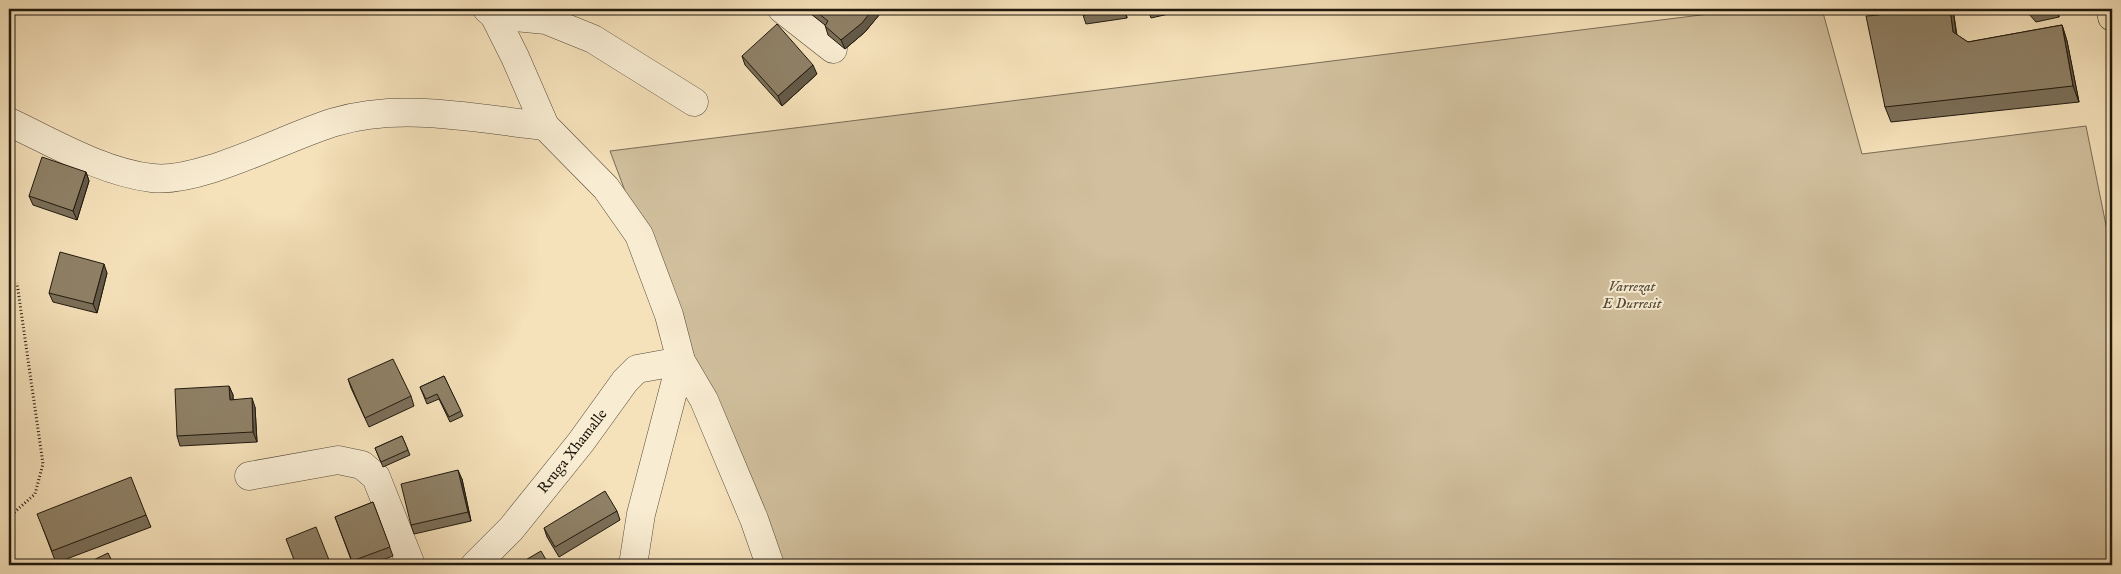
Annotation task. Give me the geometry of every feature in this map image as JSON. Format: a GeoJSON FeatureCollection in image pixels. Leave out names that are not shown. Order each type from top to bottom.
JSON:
{"type":"FeatureCollection","features":[{"type":"Feature","properties":{"kind":"main road"},"geometry":{"type":"LineString","coordinates":[[2111,9],[2112,17]]}},
{"type":"Feature","properties":{"kind":"street"},"geometry":{"type":"LineString","coordinates":[[782,9],[834,49]]}},
{"type":"Feature","properties":{"kind":"street"},"geometry":{"type":"LineString","coordinates":[[490,12],[546,20],[593,39],[694,102]]}},
{"type":"Feature","properties":{"kind":"street"},"geometry":{"type":"LineString","coordinates":[[490,12],[546,126],[606,188],[639,235],[669,315],[681,361],[704,400],[754,519],[770,565]]}},
{"type":"Feature","properties":{"kind":"street"},"geometry":{"type":"LineString","coordinates":[[9,122],[116,171],[154,179],[194,174],[336,122],[397,111],[546,126]]}},
{"type":"Feature","properties":{"kind":"street"},"geometry":{"type":"LineString","coordinates":[[633,565],[641,514],[681,361]]}},
{"type":"Feature","properties":{"kind":"street","name":"Rruga Xhamalle"},"geometry":{"type":"LineString","coordinates":[[475,565],[511,529],[581,442],[625,380],[637,370],[681,361]]}},
{"type":"Feature","properties":{"kind":"street"},"geometry":{"type":"LineString","coordinates":[[250,476],[338,460],[362,465],[376,477],[411,565]]}},
{"type":"Feature","properties":{"kind":"path"},"geometry":{"type":"LineString","coordinates":[[9,518],[36,494],[43,464],[18,283]]}},
{"type":"Feature","properties":{"kind":"green space","name":"Varrezat E Durresit"},"geometry":{"type":"Polygon","coordinates":[[[1749,9],[1822,9],[1862,154],[2086,126],[2112,255],[2112,565],[756,565],[686,353],[610,151],[1749,9]]]}},
{"type":"Feature","properties":{"kind":"building"},"geometry":{"type":"Polygon","coordinates":[[[813,9],[873,9],[862,23],[841,40],[825,26],[828,21],[813,9]]]}},
{"type":"Feature","properties":{"kind":"building"},"geometry":{"type":"Polygon","coordinates":[[[1082,9],[1123,9],[1083,15],[1082,9]]]}},
{"type":"Feature","properties":{"kind":"building"},"geometry":{"type":"Polygon","coordinates":[[[1878,9],[1950,9],[1953,32],[1968,42],[2062,25],[2073,86],[1885,107],[1866,16],[1879,15],[1878,9]]]}},
{"type":"Feature","properties":{"kind":"building"},"geometry":{"type":"Polygon","coordinates":[[[777,24],[813,65],[778,96],[742,56],[777,24]]]}},
{"type":"Feature","properties":{"kind":"building"},"geometry":{"type":"Polygon","coordinates":[[[42,157],[86,172],[73,211],[29,196],[42,157]]]}},
{"type":"Feature","properties":{"kind":"building"},"geometry":{"type":"Polygon","coordinates":[[[60,252],[104,264],[93,304],[49,293],[60,252]]]}},
{"type":"Feature","properties":{"kind":"building"},"geometry":{"type":"Polygon","coordinates":[[[393,359],[411,396],[365,418],[348,379],[393,359]]]}},
{"type":"Feature","properties":{"kind":"building"},"geometry":{"type":"Polygon","coordinates":[[[444,376],[461,411],[449,417],[437,394],[426,399],[420,387],[444,376]]]}},
{"type":"Feature","properties":{"kind":"building"},"geometry":{"type":"Polygon","coordinates":[[[229,386],[230,400],[252,398],[253,432],[177,436],[175,389],[229,386]]]}},
{"type":"Feature","properties":{"kind":"building"},"geometry":{"type":"Polygon","coordinates":[[[402,436],[408,450],[381,462],[375,448],[402,436]]]}},
{"type":"Feature","properties":{"kind":"building"},"geometry":{"type":"Polygon","coordinates":[[[458,470],[468,512],[411,525],[401,484],[458,470]]]}},
{"type":"Feature","properties":{"kind":"building"},"geometry":{"type":"Polygon","coordinates":[[[131,477],[146,515],[52,551],[37,514],[131,477]]]}},
{"type":"Feature","properties":{"kind":"building"},"geometry":{"type":"Polygon","coordinates":[[[605,491],[617,511],[555,547],[544,528],[605,491]]]}},
{"type":"Feature","properties":{"kind":"building"},"geometry":{"type":"Polygon","coordinates":[[[373,502],[390,547],[352,561],[335,517],[373,502]]]}},
{"type":"Feature","properties":{"kind":"building"},"geometry":{"type":"Polygon","coordinates":[[[316,527],[331,565],[296,565],[286,539],[316,527]]]}},
{"type":"Feature","properties":{"kind":"building"},"geometry":{"type":"Polygon","coordinates":[[[541,551],[549,565],[517,565],[541,551]]]}},
{"type":"Feature","properties":{"kind":"building"},"geometry":{"type":"Polygon","coordinates":[[[108,553],[114,565],[83,565],[108,553]]]}}]}
